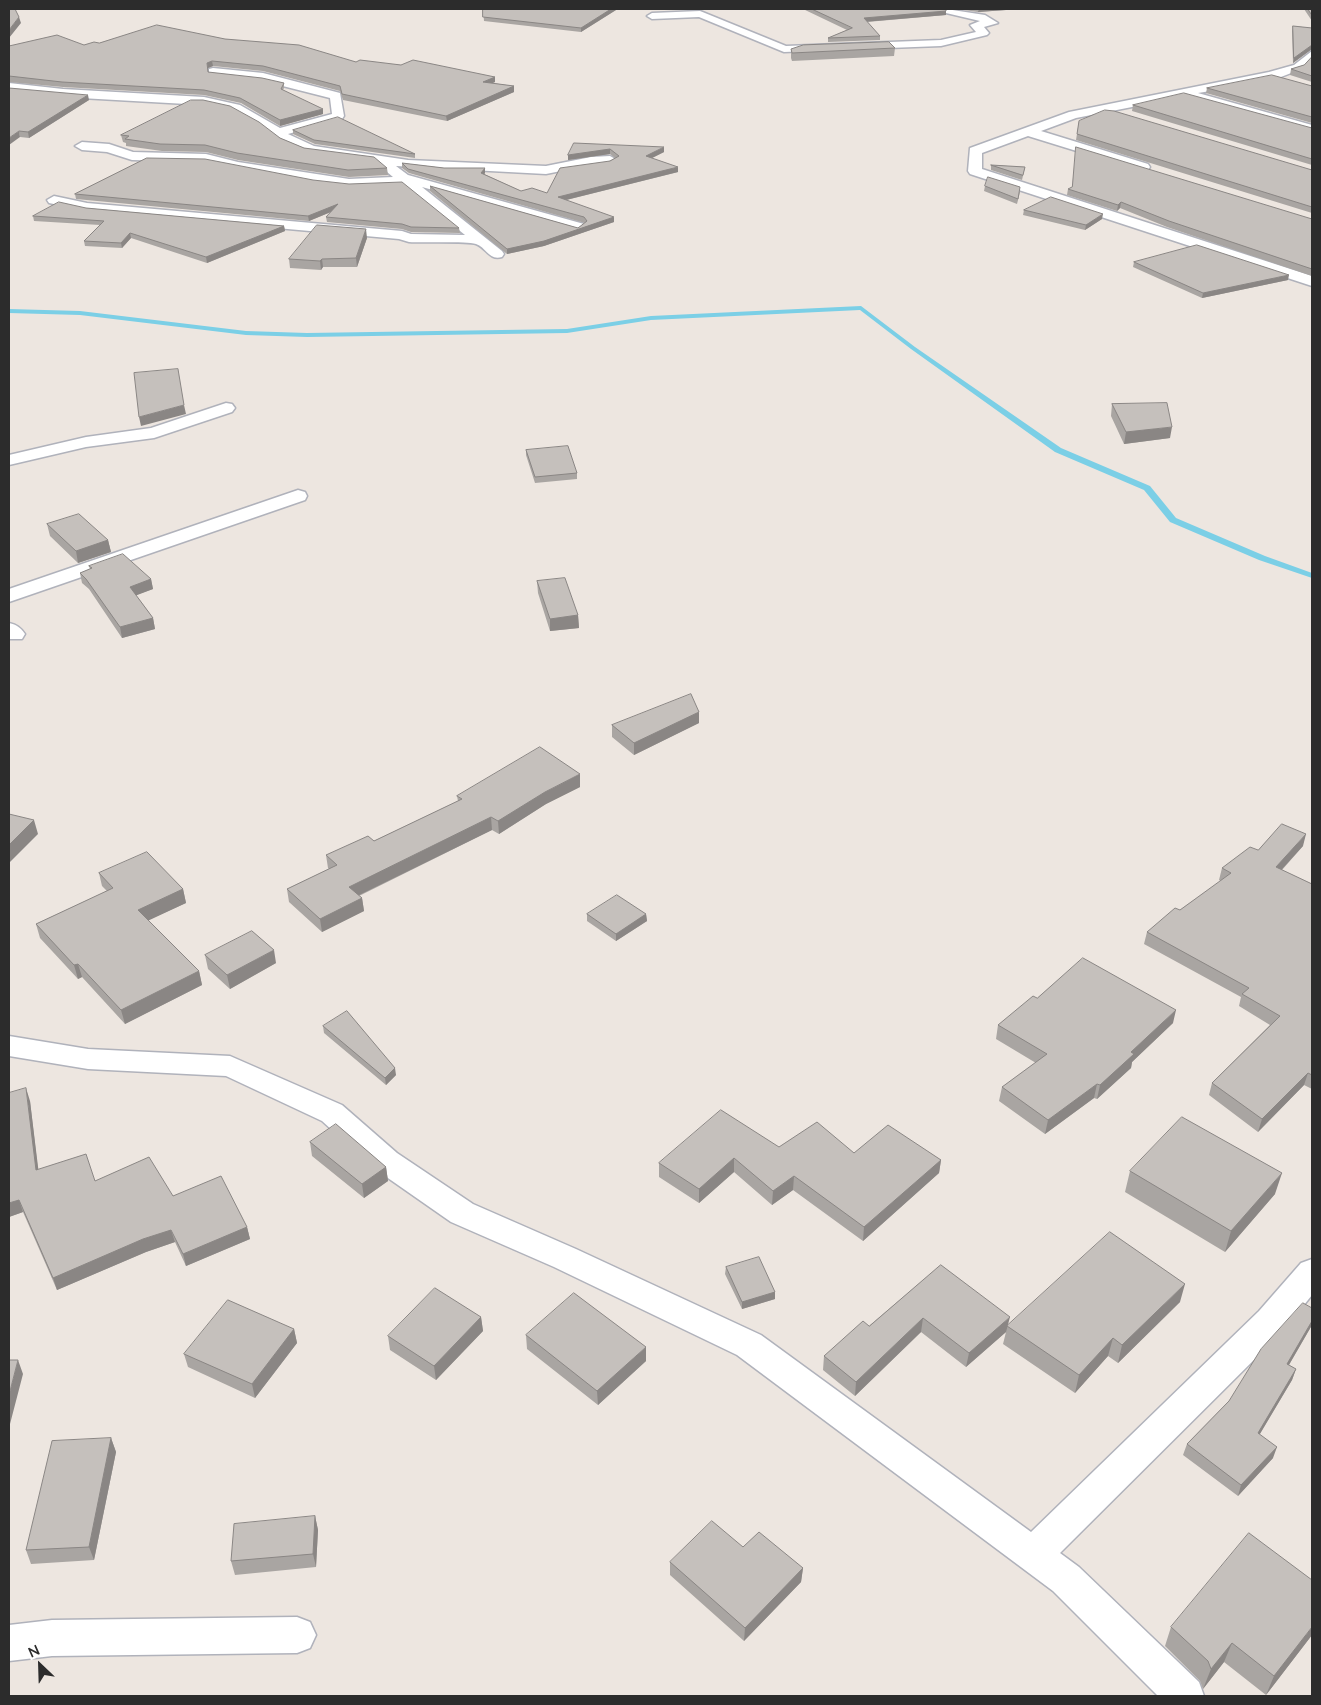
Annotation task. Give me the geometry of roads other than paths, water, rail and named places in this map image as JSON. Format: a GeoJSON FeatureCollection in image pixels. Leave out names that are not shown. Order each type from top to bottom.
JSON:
{"type":"FeatureCollection","features":[{"type":"Feature","properties":{"kind":"street"},"geometry":{"type":"LineString","coordinates":[[947,10],[970,9]]}},
{"type":"Feature","properties":{"kind":"street"},"geometry":{"type":"LineString","coordinates":[[652,16],[700,14],[784,49],[836,49],[959,40],[983,33],[976,25],[992,23],[981,17],[947,10]]}},
{"type":"Feature","properties":{"kind":"street"},"geometry":{"type":"LineString","coordinates":[[1312,54],[1298,67],[1271,75],[1103,108],[1026,131],[975,151],[975,171],[1312,281]]}},
{"type":"Feature","properties":{"kind":"street"},"geometry":{"type":"LineString","coordinates":[[213,72],[263,77],[336,96],[338,116],[278,133]]}},
{"type":"Feature","properties":{"kind":"street"},"geometry":{"type":"LineString","coordinates":[[1271,75],[1296,82]]}},
{"type":"Feature","properties":{"kind":"street"},"geometry":{"type":"LineString","coordinates":[[9,87],[63,93],[204,101],[236,108],[287,140],[312,150],[435,166],[546,170],[591,161],[610,160]]}},
{"type":"Feature","properties":{"kind":"street"},"geometry":{"type":"LineString","coordinates":[[1182,92],[1312,129]]}},
{"type":"Feature","properties":{"kind":"street"},"geometry":{"type":"LineString","coordinates":[[1103,108],[1132,116]]}},
{"type":"Feature","properties":{"kind":"street"},"geometry":{"type":"LineString","coordinates":[[1026,131],[1160,172]]}},
{"type":"Feature","properties":{"kind":"street"},"geometry":{"type":"LineString","coordinates":[[82,146],[109,148],[132,156],[206,158],[238,166],[314,179],[349,182],[402,179],[426,174],[435,166]]}},
{"type":"Feature","properties":{"kind":"street"},"geometry":{"type":"LineString","coordinates":[[379,159],[497,254]]}},
{"type":"Feature","properties":{"kind":"street"},"geometry":{"type":"LineString","coordinates":[[568,167],[610,175]]}},
{"type":"Feature","properties":{"kind":"street"},"geometry":{"type":"LineString","coordinates":[[402,179],[579,227]]}},
{"type":"Feature","properties":{"kind":"street"},"geometry":{"type":"LineString","coordinates":[[54,200],[87,207],[402,235],[409,238],[478,240]]}},
{"type":"Feature","properties":{"kind":"street"},"geometry":{"type":"LineString","coordinates":[[9,460],[86,442],[154,432],[226,408]]}},
{"type":"Feature","properties":{"kind":"street"},"geometry":{"type":"LineString","coordinates":[[9,596],[298,496]]}},
{"type":"Feature","properties":{"kind":"street"},"geometry":{"type":"LineString","coordinates":[[9,1046],[88,1059],[230,1066],[332,1113],[386,1161],[462,1214],[565,1258],[749,1345],[1066,1579],[1185,1696]]}},
{"type":"Feature","properties":{"kind":"street"},"geometry":{"type":"LineString","coordinates":[[1033,1555],[1271,1321],[1312,1272]]}},
{"type":"Feature","properties":{"kind":"street"},"geometry":{"type":"LineString","coordinates":[[9,1643],[52,1638],[297,1635]]}},
{"type":"Feature","properties":{"kind":"waterway"},"geometry":{"type":"LineString","coordinates":[[9,311],[80,313],[246,333],[307,335],[567,331],[651,318],[861,308],[913,348],[1058,450],[1147,488],[1173,520],[1262,558],[1312,576]]}}]}
